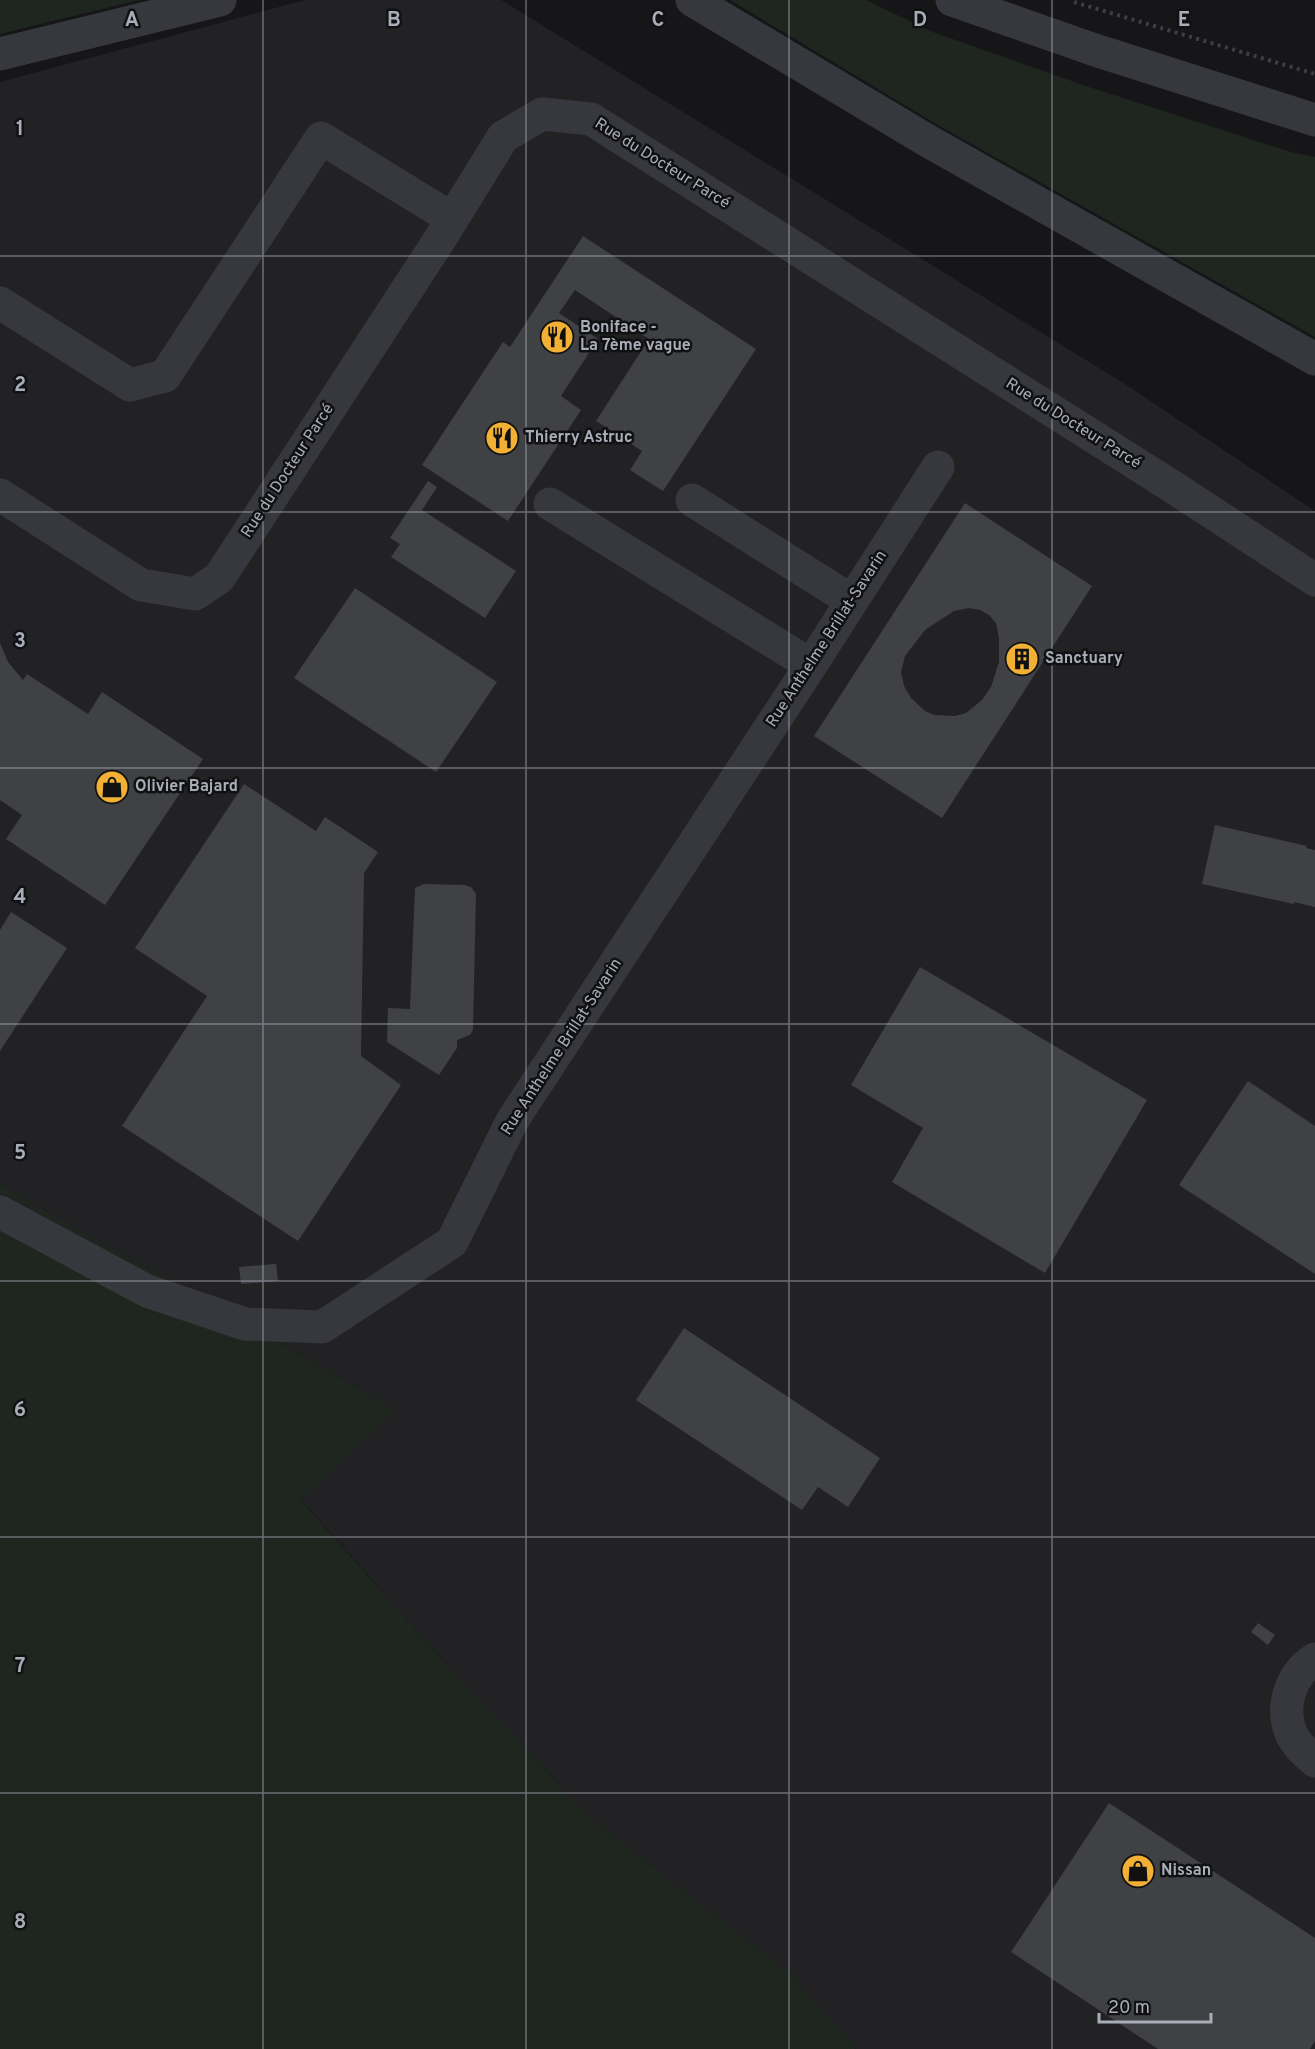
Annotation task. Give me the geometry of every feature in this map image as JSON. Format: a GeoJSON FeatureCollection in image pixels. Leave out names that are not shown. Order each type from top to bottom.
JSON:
{"type":"FeatureCollection","features":[{"type":"Feature","properties":{"kind":"street"},"geometry":{"type":"LineString","coordinates":[[0,54],[220,0]]}},
{"type":"Feature","properties":{"kind":"street"},"geometry":{"type":"LineString","coordinates":[[692,0],[928,141],[1315,359]]}},
{"type":"Feature","properties":{"kind":"street"},"geometry":{"type":"LineString","coordinates":[[952,0],[1095,50],[1315,120]]}},
{"type":"Feature","properties":{"kind":"street","name":"Rue du Docteur Parcé"},"geometry":{"type":"LineString","coordinates":[[0,495],[141,585],[195,594],[219,578],[503,137],[542,114],[591,119],[1160,478],[1315,580]]}},
{"type":"Feature","properties":{"kind":"street"},"geometry":{"type":"LineString","coordinates":[[0,303],[130,385],[165,376],[321,138],[451,218]]}},
{"type":"Feature","properties":{"kind":"street","name":"Rue Anthelme Brillat-Savarin"},"geometry":{"type":"LineString","coordinates":[[0,1212],[147,1292],[245,1324],[322,1327],[452,1242],[512,1121],[938,467]]}},
{"type":"Feature","properties":{"kind":"street"},"geometry":{"type":"LineString","coordinates":[[692,500],[852,601]]}},
{"type":"Feature","properties":{"kind":"street"},"geometry":{"type":"LineString","coordinates":[[550,504],[811,665]]}},
{"type":"Feature","properties":{"kind":"street"},"geometry":{"type":"LineString","coordinates":[[1315,1659],[1307,1664],[1295,1678],[1288,1696],[1286,1715],[1291,1733],[1301,1749],[1315,1761]]}},
{"type":"Feature","properties":{"kind":"path"},"geometry":{"type":"LineString","coordinates":[[1069,0],[1315,74]]}},
{"type":"Feature","properties":{"kind":"shaded area"},"geometry":{"type":"Polygon","coordinates":[[[0,0],[139,0],[0,34],[0,0]]]}},
{"type":"Feature","properties":{"kind":"shaded area"},"geometry":{"type":"Polygon","coordinates":[[[305,0],[501,0],[1125,384],[1315,511],[1315,2049],[856,2049],[792,1975],[593,1820],[451,1669],[300,1498],[397,1410],[0,1184],[0,82],[305,0]]]}},
{"type":"Feature","properties":{"kind":"shaded area"},"geometry":{"type":"Polygon","coordinates":[[[730,0],[866,0],[930,31],[1083,85],[1291,152],[1315,157],[1315,337],[938,125],[730,0]]]}},
{"type":"Feature","properties":{"kind":"shaded area"},"geometry":{"type":"Polygon","coordinates":[[[0,1184],[397,1410],[300,1499],[451,1669],[593,1820],[792,1975],[856,2049],[0,2049],[0,1184]]]}},
{"type":"Feature","properties":{"kind":"building"},"geometry":{"type":"Polygon","coordinates":[[[583,236],[756,349],[663,491],[630,470],[642,451],[596,421],[649,339],[575,290],[559,313],[598,339],[561,396],[581,410],[508,521],[422,465],[503,342],[510,347],[583,236]]]}},
{"type":"Feature","properties":{"kind":"building"},"geometry":{"type":"Polygon","coordinates":[[[428,481],[437,487],[422,510],[516,571],[485,618],[391,557],[400,544],[390,538],[428,481]]]}},
{"type":"Feature","properties":{"kind":"building","name":"Sanctuary"},"geometry":{"type":"Polygon","coordinates":[[[965,503],[1092,586],[942,818],[814,736],[965,503]],[[969,608],[954,611],[925,630],[905,656],[901,672],[904,686],[911,698],[925,711],[934,715],[955,716],[966,713],[982,700],[991,687],[999,662],[999,638],[996,623],[980,610],[969,608]]]}},
{"type":"Feature","properties":{"kind":"building"},"geometry":{"type":"Polygon","coordinates":[[[355,588],[497,682],[436,772],[294,678],[355,588]]]}},
{"type":"Feature","properties":{"kind":"building","name":"Olivier Bajard"},"geometry":{"type":"Polygon","coordinates":[[[0,643],[8,662],[23,680],[27,674],[88,714],[102,692],[203,759],[105,905],[6,839],[22,815],[0,800],[0,643]]]}},
{"type":"Feature","properties":{"kind":"building"},"geometry":{"type":"Polygon","coordinates":[[[244,784],[316,831],[325,817],[378,852],[364,873],[361,1056],[401,1085],[298,1241],[122,1126],[207,996],[135,948],[244,784]]]}},
{"type":"Feature","properties":{"kind":"building"},"geometry":{"type":"Polygon","coordinates":[[[1215,825],[1307,846],[1306,848],[1315,850],[1315,907],[1202,884],[1215,825]]]}},
{"type":"Feature","properties":{"kind":"building"},"geometry":{"type":"Polygon","coordinates":[[[424,884],[464,885],[471,887],[476,894],[473,1030],[470,1035],[457,1040],[457,1048],[439,1075],[387,1042],[388,1008],[410,1009],[415,888],[424,884]]]}},
{"type":"Feature","properties":{"kind":"building"},"geometry":{"type":"Polygon","coordinates":[[[11,912],[67,948],[0,1051],[0,930],[11,912]]]}},
{"type":"Feature","properties":{"kind":"building"},"geometry":{"type":"Polygon","coordinates":[[[920,967],[1147,1100],[1045,1273],[892,1182],[923,1128],[851,1085],[920,967]]]}},
{"type":"Feature","properties":{"kind":"building"},"geometry":{"type":"Polygon","coordinates":[[[1248,1081],[1315,1126],[1315,1274],[1179,1185],[1248,1081]]]}},
{"type":"Feature","properties":{"kind":"building"},"geometry":{"type":"Polygon","coordinates":[[[276,1264],[278,1281],[241,1284],[239,1267],[276,1264]]]}},
{"type":"Feature","properties":{"kind":"building"},"geometry":{"type":"Polygon","coordinates":[[[684,1328],[880,1458],[848,1507],[818,1487],[802,1510],[636,1400],[684,1328]]]}},
{"type":"Feature","properties":{"kind":"building"},"geometry":{"type":"Polygon","coordinates":[[[1258,1623],[1275,1635],[1268,1645],[1251,1632],[1258,1623]]]}},
{"type":"Feature","properties":{"kind":"building","name":"Nissan"},"geometry":{"type":"Polygon","coordinates":[[[1109,1803],[1315,1938],[1315,2041],[1310,2049],[1158,2049],[1011,1952],[1109,1803]]]}},
{"type":"Feature","properties":{"kind":"place","name":"Boniface - La 7ème vague"},"geometry":{"type":"Point","coordinates":[557,337]}},
{"type":"Feature","properties":{"kind":"place","name":"Thierry Astruc"},"geometry":{"type":"Point","coordinates":[502,438]}},
{"type":"Feature","properties":{"kind":"place","name":"Sanctuary"},"geometry":{"type":"Point","coordinates":[1022,659]}},
{"type":"Feature","properties":{"kind":"place","name":"Olivier Bajard"},"geometry":{"type":"Point","coordinates":[112,787]}},
{"type":"Feature","properties":{"kind":"place","name":"Nissan"},"geometry":{"type":"Point","coordinates":[1138,1871]}}]}
